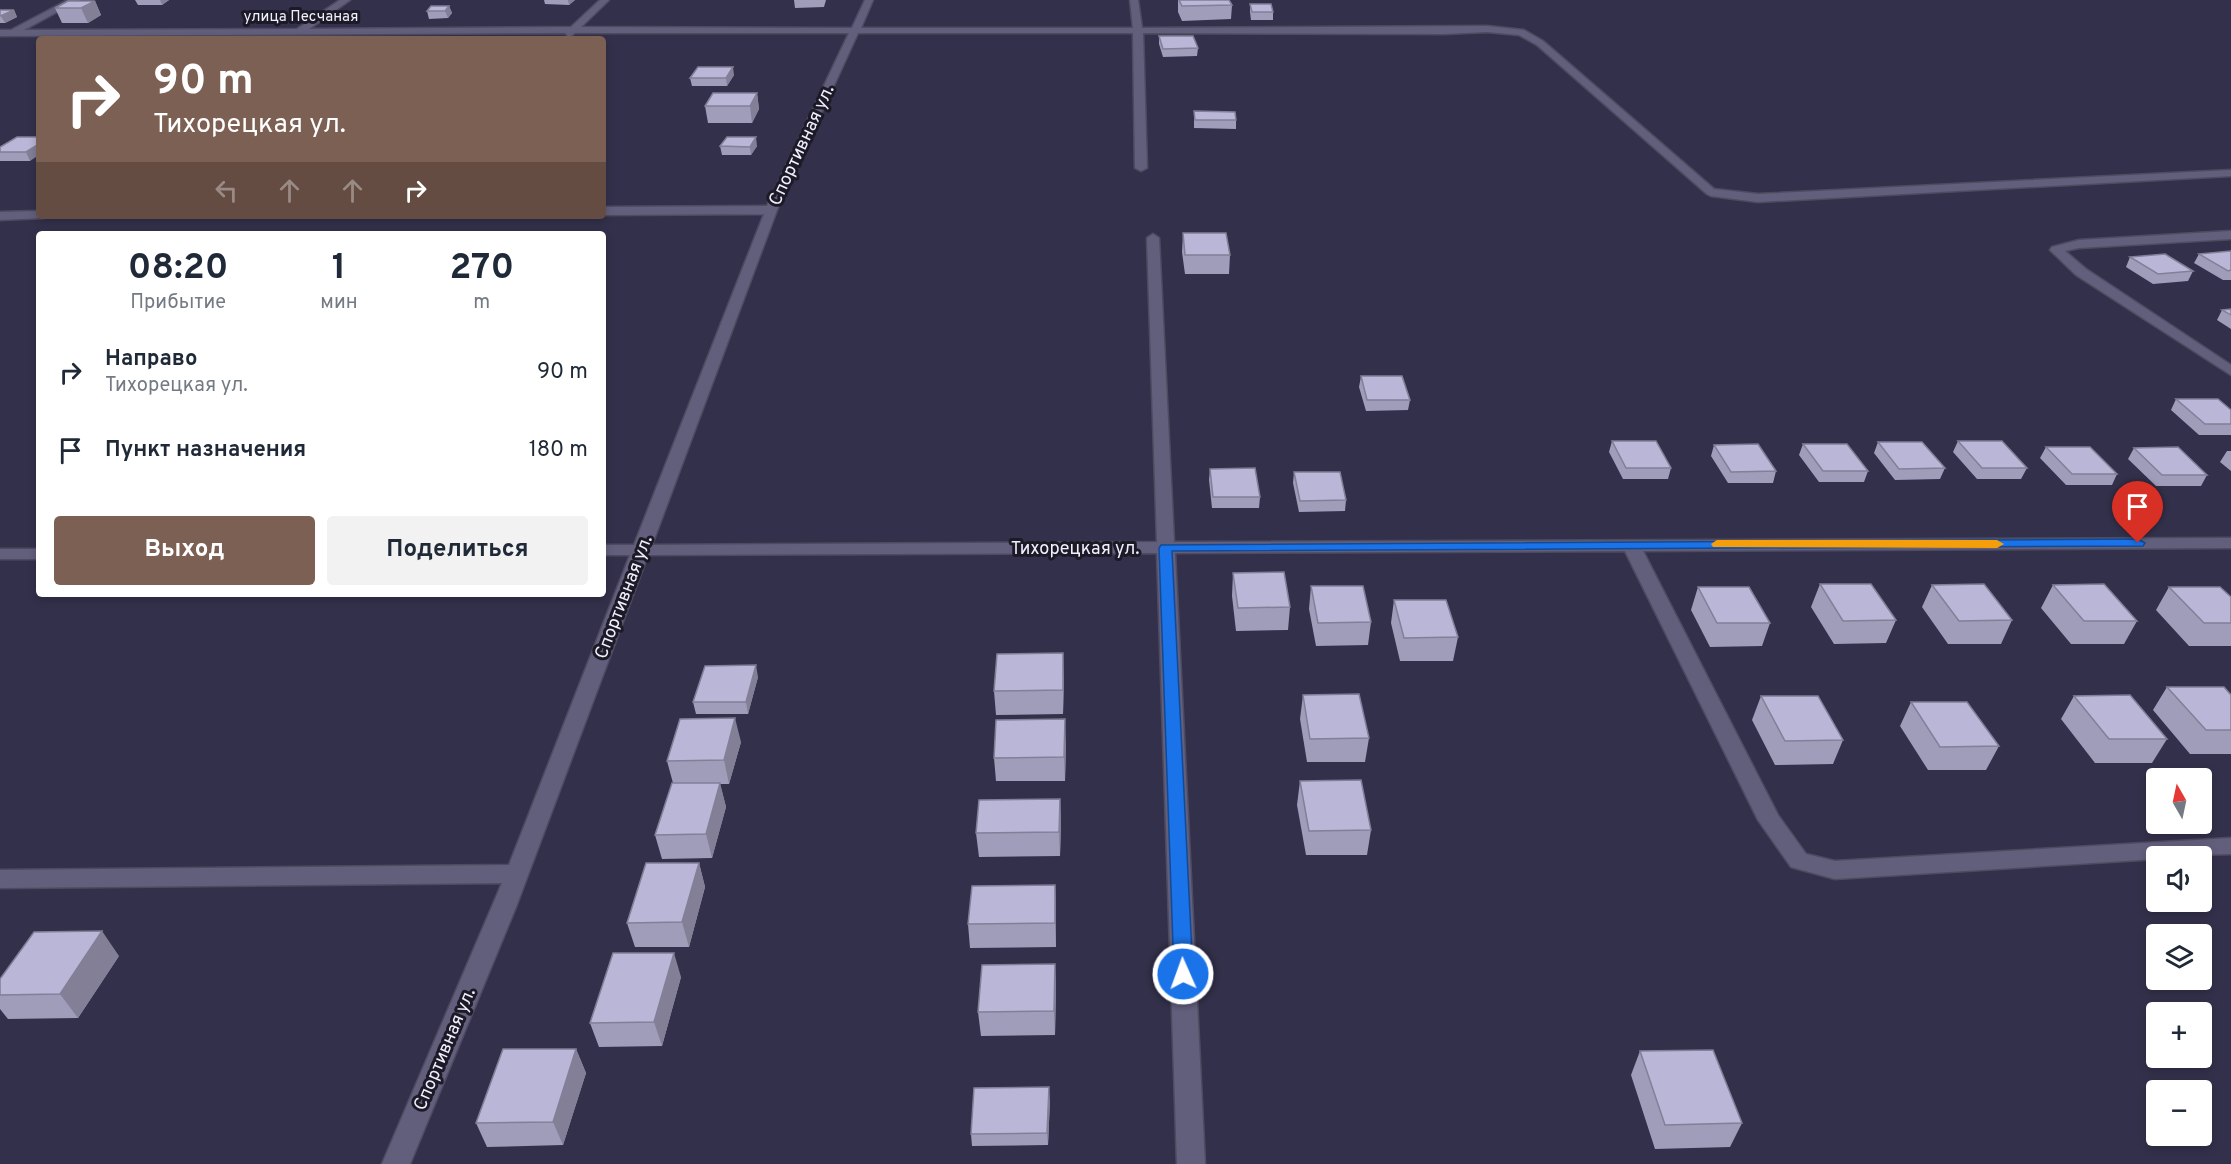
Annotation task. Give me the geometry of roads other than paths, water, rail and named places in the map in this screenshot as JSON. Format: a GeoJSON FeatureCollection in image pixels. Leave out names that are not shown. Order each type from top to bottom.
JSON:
{"type":"FeatureCollection","features":[{"type":"Feature","properties":{"kind":"street"},"geometry":{"type":"LineString","coordinates":[[0,39],[75,0]]}},
{"type":"Feature","properties":{"kind":"street"},"geometry":{"type":"LineString","coordinates":[[300,31],[346,0]]}},
{"type":"Feature","properties":{"kind":"street"},"geometry":{"type":"LineString","coordinates":[[568,36],[604,0]]}},
{"type":"Feature","properties":{"kind":"street","name":"Спортивная ул."},"geometry":{"type":"LineString","coordinates":[[396,1164],[516,874],[771,210],[869,0]]}},
{"type":"Feature","properties":{"kind":"street"},"geometry":{"type":"LineString","coordinates":[[1134,0],[1138,32],[1141,168]]}},
{"type":"Feature","properties":{"kind":"street","name":"улица Песчаная"},"geometry":{"type":"LineString","coordinates":[[0,33],[572,30],[1138,32],[1487,29],[1521,32],[1540,43],[1711,192],[1758,198],[2231,173]]}},
{"type":"Feature","properties":{"kind":"street"},"geometry":{"type":"LineString","coordinates":[[606,211],[771,210]]}},
{"type":"Feature","properties":{"kind":"street"},"geometry":{"type":"LineString","coordinates":[[0,216],[36,215]]}},
{"type":"Feature","properties":{"kind":"street"},"geometry":{"type":"LineString","coordinates":[[2231,235],[2079,244],[2056,250],[2081,272],[2231,371]]}},
{"type":"Feature","properties":{"kind":"street"},"geometry":{"type":"LineString","coordinates":[[1153,238],[1191,1164]]}},
{"type":"Feature","properties":{"kind":"street","name":"Тихорецкая ул."},"geometry":{"type":"LineString","coordinates":[[606,550],[2231,543]]}},
{"type":"Feature","properties":{"kind":"street"},"geometry":{"type":"LineString","coordinates":[[1631,545],[1769,820],[1799,861],[1835,870],[2231,846]]}},
{"type":"Feature","properties":{"kind":"street"},"geometry":{"type":"LineString","coordinates":[[0,554],[36,554]]}},
{"type":"Feature","properties":{"kind":"street"},"geometry":{"type":"LineString","coordinates":[[0,879],[516,874]]}}]}
